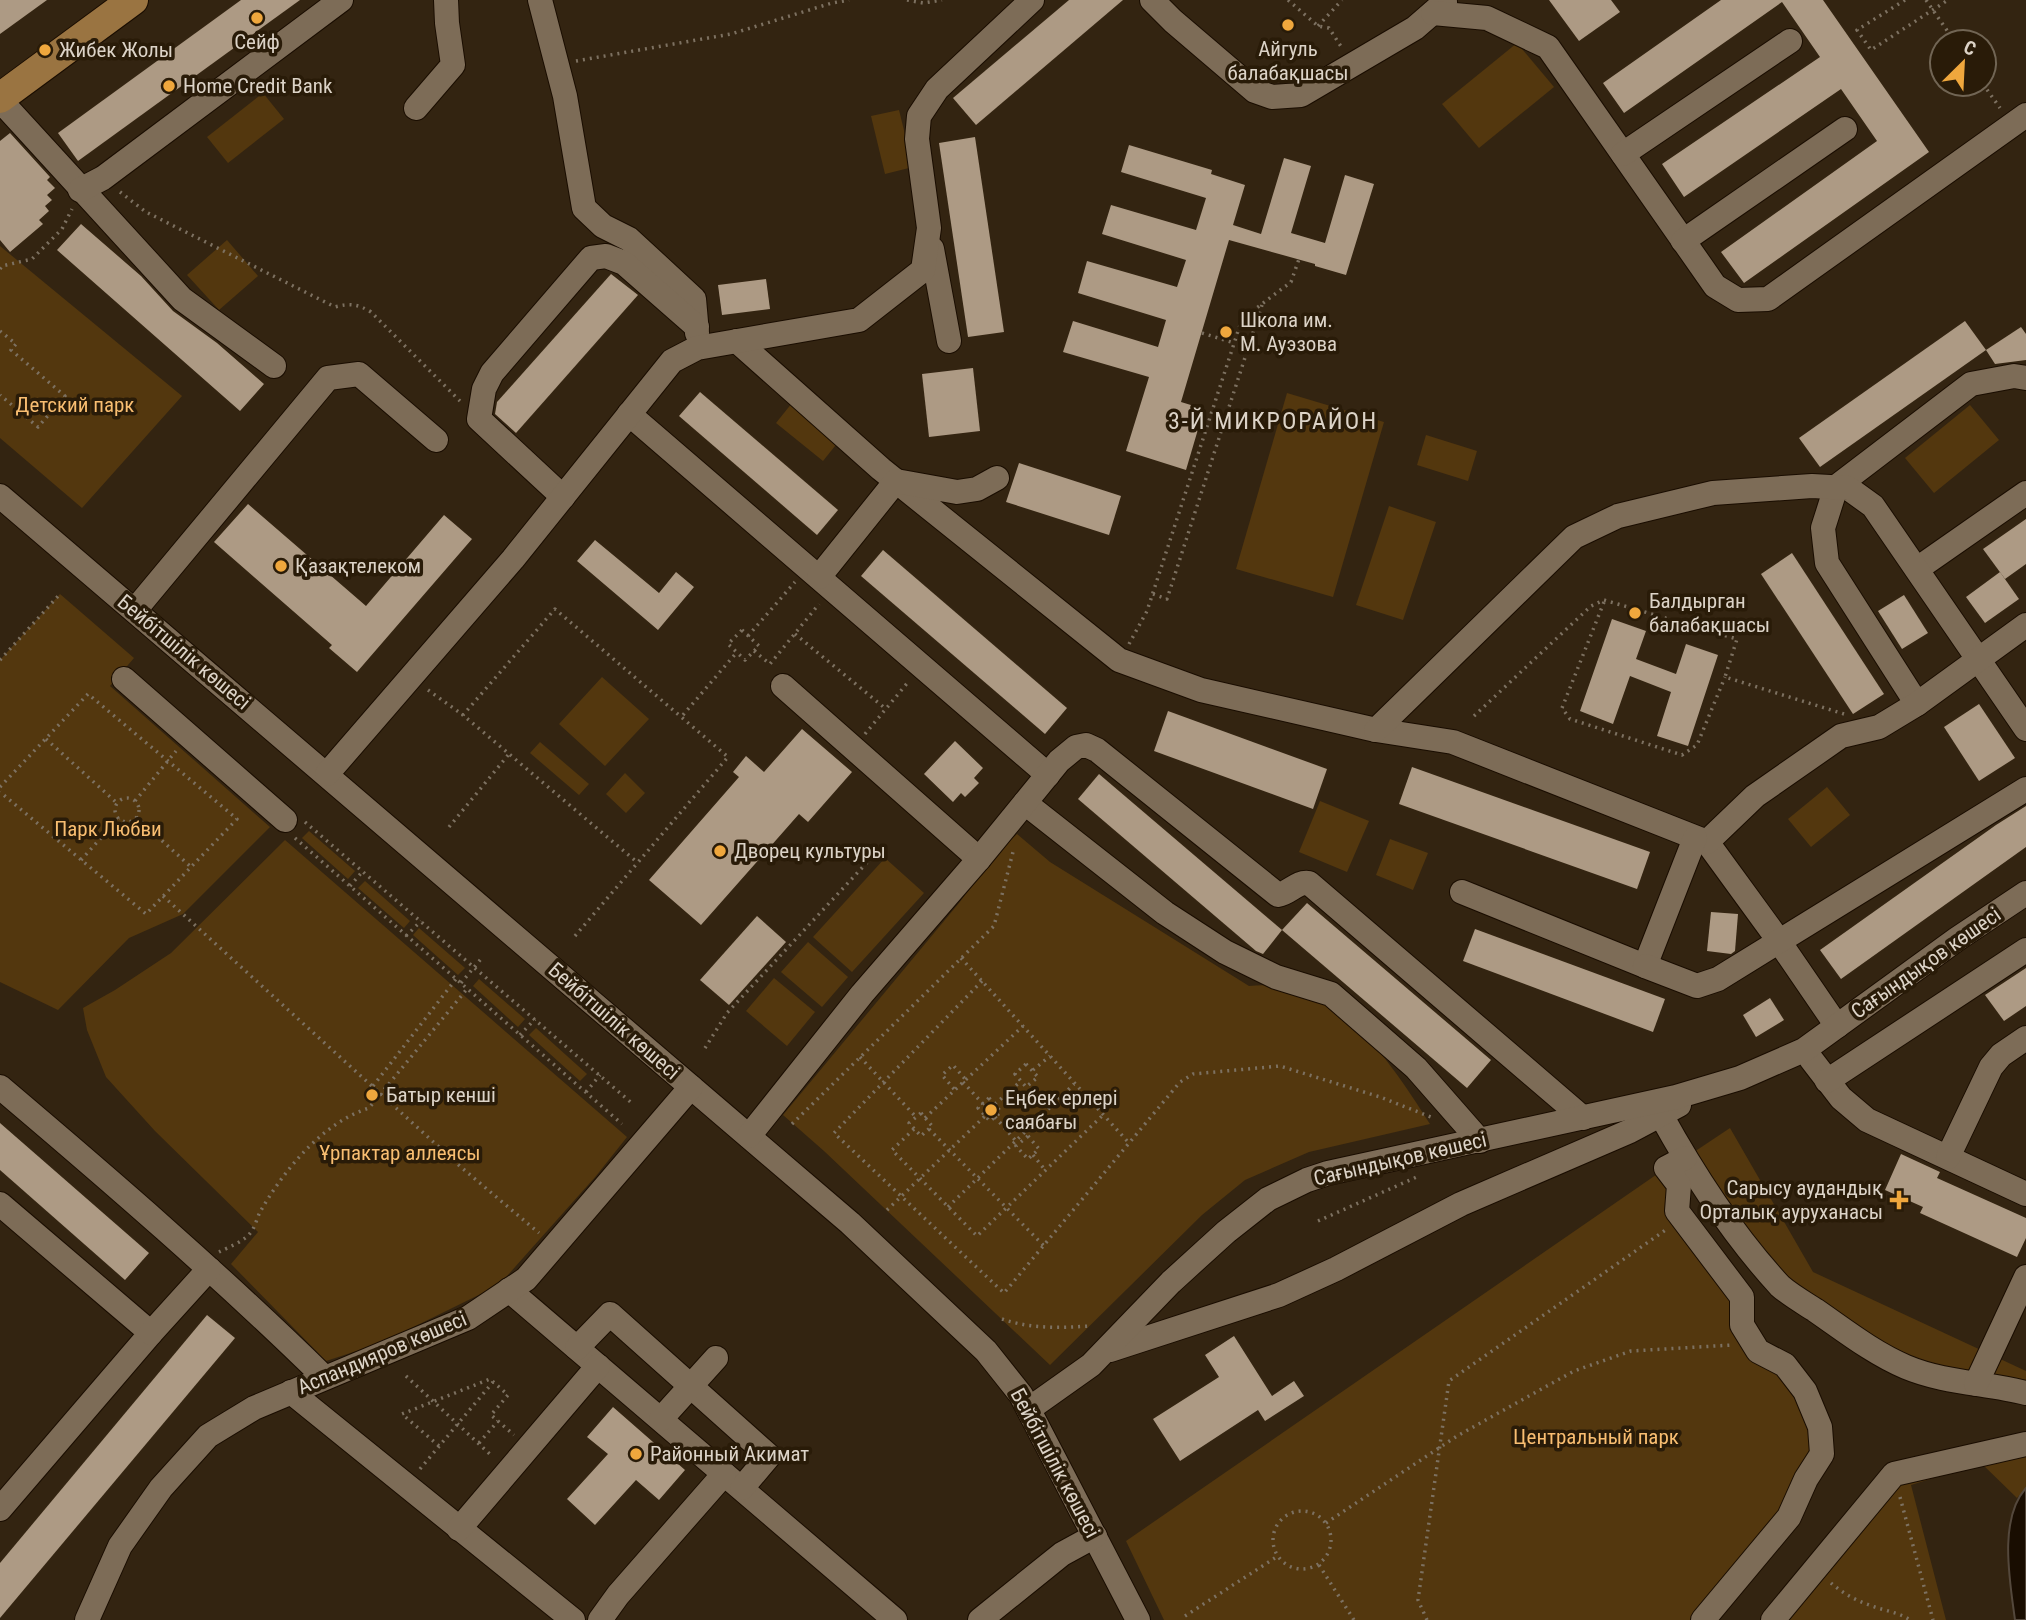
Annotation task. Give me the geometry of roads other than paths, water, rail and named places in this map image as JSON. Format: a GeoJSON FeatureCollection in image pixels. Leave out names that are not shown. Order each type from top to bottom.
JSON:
{"type":"FeatureCollection","features":[{"type":"Feature","properties":{"kind":"main road"},"geometry":{"type":"LineString","coordinates":[[0,99],[133,0]]}},
{"type":"Feature","properties":{"kind":"street"},"geometry":{"type":"LineString","coordinates":[[80,190],[103,178],[341,0]]}},
{"type":"Feature","properties":{"kind":"street"},"geometry":{"type":"LineString","coordinates":[[416,108],[453,65],[446,0]]}},
{"type":"Feature","properties":{"kind":"street"},"geometry":{"type":"LineString","coordinates":[[540,0],[565,96],[584,208],[603,226],[629,239],[694,299],[697,337]]}},
{"type":"Feature","properties":{"kind":"street"},"geometry":{"type":"LineString","coordinates":[[948,341],[917,139],[919,116],[937,89],[1032,0]]}},
{"type":"Feature","properties":{"kind":"street"},"geometry":{"type":"LineString","coordinates":[[1152,0],[1255,91],[1272,97],[1301,95],[1415,28],[1440,6],[1487,18],[1548,47],[1715,286],[1738,300],[1768,299],[2019,120]]}},
{"type":"Feature","properties":{"kind":"street"},"geometry":{"type":"LineString","coordinates":[[1623,154],[1790,41]]}},
{"type":"Feature","properties":{"kind":"street"},"geometry":{"type":"LineString","coordinates":[[0,99],[182,299],[274,366]]}},
{"type":"Feature","properties":{"kind":"street"},"geometry":{"type":"LineString","coordinates":[[1683,241],[1845,129]]}},
{"type":"Feature","properties":{"kind":"street"},"geometry":{"type":"LineString","coordinates":[[563,497],[479,419],[484,389],[492,373],[591,258],[606,256],[624,263],[697,337],[737,341],[859,320],[923,270],[929,228]]}},
{"type":"Feature","properties":{"kind":"street"},"geometry":{"type":"LineString","coordinates":[[327,774],[513,559],[672,360],[697,337]]}},
{"type":"Feature","properties":{"kind":"street"},"geometry":{"type":"LineString","coordinates":[[737,341],[896,481],[1119,660],[1200,690],[1376,730],[1453,742],[1701,840],[1779,942],[1837,1026]]}},
{"type":"Feature","properties":{"kind":"street"},"geometry":{"type":"LineString","coordinates":[[135,610],[328,378],[359,374],[436,440]]}},
{"type":"Feature","properties":{"kind":"street"},"geometry":{"type":"LineString","coordinates":[[1917,704],[1827,563],[1823,528],[1836,487],[1971,384],[2014,376],[2026,378]]}},
{"type":"Feature","properties":{"kind":"street"},"geometry":{"type":"LineString","coordinates":[[629,414],[1048,775]]}},
{"type":"Feature","properties":{"kind":"street"},"geometry":{"type":"LineString","coordinates":[[896,481],[957,492],[977,489],[997,478]]}},
{"type":"Feature","properties":{"kind":"street"},"geometry":{"type":"LineString","coordinates":[[819,578],[896,481]]}},
{"type":"Feature","properties":{"kind":"street"},"geometry":{"type":"LineString","coordinates":[[1376,730],[1574,537],[1618,516],[1713,493],[1812,486],[1848,488],[1873,506],[2026,729]]}},
{"type":"Feature","properties":{"kind":"street"},"geometry":{"type":"LineString","coordinates":[[1917,569],[2026,493]]}},
{"type":"Feature","properties":{"kind":"street","name":"Бейбітшілік көшесі"},"geometry":{"type":"LineString","coordinates":[[2,500],[135,610],[850,1223],[986,1351],[1029,1409],[1139,1620]]}},
{"type":"Feature","properties":{"kind":"street"},"geometry":{"type":"LineString","coordinates":[[1645,966],[1701,840],[1755,796],[1831,742],[1841,736],[1879,727],[1917,704],[2026,625]]}},
{"type":"Feature","properties":{"kind":"street"},"geometry":{"type":"LineString","coordinates":[[124,679],[291,823]]}},
{"type":"Feature","properties":{"kind":"street"},"geometry":{"type":"LineString","coordinates":[[783,686],[979,859]]}},
{"type":"Feature","properties":{"kind":"street"},"geometry":{"type":"LineString","coordinates":[[749,1136],[862,993],[1048,775],[1076,747],[1086,746],[1097,750],[1278,895],[1287,894],[1299,884],[1309,883],[1583,1118]]}},
{"type":"Feature","properties":{"kind":"street"},"geometry":{"type":"LineString","coordinates":[[1462,892],[1697,986],[1718,979],[2026,789]]}},
{"type":"Feature","properties":{"kind":"street"},"geometry":{"type":"LineString","coordinates":[[1025,803],[1165,913],[1224,952],[1276,977],[1331,994],[1416,1068],[1480,1140]]}},
{"type":"Feature","properties":{"kind":"street","name":"Сағындықов көшесі"},"geometry":{"type":"LineString","coordinates":[[1029,1409],[1071,1380],[1103,1352],[1171,1282],[1226,1232],[1268,1199],[1328,1173],[1676,1097],[1740,1078],[1804,1050],[1957,939],[2026,893]]}},
{"type":"Feature","properties":{"kind":"street"},"geometry":{"type":"LineString","coordinates":[[1828,1081],[2026,950]]}},
{"type":"Feature","properties":{"kind":"street"},"geometry":{"type":"LineString","coordinates":[[1948,1157],[1991,1067],[2001,1055],[2026,1038]]}},
{"type":"Feature","properties":{"kind":"street"},"geometry":{"type":"LineString","coordinates":[[1811,1059],[1840,1098],[1867,1120],[2026,1194]]}},
{"type":"Feature","properties":{"kind":"street","name":"Сағындықов көшесі"},"geometry":{"type":"LineString","coordinates":[[1103,1352],[1279,1295],[1336,1269],[1461,1204],[1630,1131],[1714,1086]]}},
{"type":"Feature","properties":{"kind":"street"},"geometry":{"type":"LineString","coordinates":[[0,1087],[259,1313],[324,1377]]}},
{"type":"Feature","properties":{"kind":"street","name":"Аспандияров көшесі"},"geometry":{"type":"LineString","coordinates":[[87,1620],[120,1546],[162,1488],[208,1436],[254,1408],[468,1318],[526,1279],[691,1087]]}},
{"type":"Feature","properties":{"kind":"street"},"geometry":{"type":"LineString","coordinates":[[1661,1115],[1685,1158],[1739,1235],[1782,1288],[1868,1347],[1906,1367],[1945,1380],[2026,1393]]}},
{"type":"Feature","properties":{"kind":"street"},"geometry":{"type":"LineString","coordinates":[[1685,1158],[1666,1168],[1679,1185],[1677,1211],[1742,1297],[1742,1325],[1753,1344],[1758,1350],[1785,1366],[1805,1391],[1820,1427],[1822,1454],[1806,1479],[1789,1517],[1703,1620]]}},
{"type":"Feature","properties":{"kind":"street"},"geometry":{"type":"LineString","coordinates":[[0,1204],[151,1333]]}},
{"type":"Feature","properties":{"kind":"street"},"geometry":{"type":"LineString","coordinates":[[0,1509],[209,1269]]}},
{"type":"Feature","properties":{"kind":"street"},"geometry":{"type":"LineString","coordinates":[[1976,1384],[2026,1278]]}},
{"type":"Feature","properties":{"kind":"street"},"geometry":{"type":"LineString","coordinates":[[509,1290],[895,1620]]}},
{"type":"Feature","properties":{"kind":"street"},"geometry":{"type":"LineString","coordinates":[[577,1348],[610,1314],[769,1456],[733,1481],[618,1595],[600,1620]]}},
{"type":"Feature","properties":{"kind":"street"},"geometry":{"type":"LineString","coordinates":[[661,1419],[716,1358]]}},
{"type":"Feature","properties":{"kind":"street"},"geometry":{"type":"LineString","coordinates":[[458,1529],[598,1366]]}},
{"type":"Feature","properties":{"kind":"street"},"geometry":{"type":"LineString","coordinates":[[291,1392],[573,1620]]}},
{"type":"Feature","properties":{"kind":"street"},"geometry":{"type":"LineString","coordinates":[[1773,1620],[1894,1474],[2026,1444]]}},
{"type":"Feature","properties":{"kind":"street"},"geometry":{"type":"LineString","coordinates":[[980,1620],[1062,1554],[1095,1536]]}},
{"type":"Feature","properties":{"kind":"place","name":"Сейф"},"geometry":{"type":"Point","coordinates":[257,18]}},
{"type":"Feature","properties":{"kind":"place","name":"Айгуль балабақшасы"},"geometry":{"type":"Point","coordinates":[1288,25]}},
{"type":"Feature","properties":{"kind":"place","name":"Жибек Жолы"},"geometry":{"type":"Point","coordinates":[45,50]}},
{"type":"Feature","properties":{"kind":"place","name":"Home Credit Bank"},"geometry":{"type":"Point","coordinates":[169,86]}},
{"type":"Feature","properties":{"kind":"place","name":"Школа им. М. Ауэзова"},"geometry":{"type":"Point","coordinates":[1226,332]}},
{"type":"Feature","properties":{"kind":"place","name":"Қазақтелеком"},"geometry":{"type":"Point","coordinates":[281,566]}},
{"type":"Feature","properties":{"kind":"place","name":"Балдырган балабақшасы"},"geometry":{"type":"Point","coordinates":[1635,613]}},
{"type":"Feature","properties":{"kind":"place","name":"Дворец культуры"},"geometry":{"type":"Point","coordinates":[720,851]}},
{"type":"Feature","properties":{"kind":"place","name":"Батыр кенші"},"geometry":{"type":"Point","coordinates":[372,1095]}},
{"type":"Feature","properties":{"kind":"place","name":"Еңбек ерлері саябағы"},"geometry":{"type":"Point","coordinates":[991,1110]}},
{"type":"Feature","properties":{"kind":"place","name":"Сарысу аудандық Орталық ауруханасы"},"geometry":{"type":"Point","coordinates":[1899,1200]}},
{"type":"Feature","properties":{"kind":"place","name":"Районный Акимат"},"geometry":{"type":"Point","coordinates":[636,1454]}},
{"type":"Feature","properties":{"kind":"district","name":"3-Й МИКРОРАЙОН"},"geometry":{"type":"Point","coordinates":[1273,421]}},
{"type":"Feature","properties":{"kind":"park label","name":"Детский парк"},"geometry":{"type":"Point","coordinates":[75,405]}},
{"type":"Feature","properties":{"kind":"park label","name":"Парк Любви"},"geometry":{"type":"Point","coordinates":[108,829]}},
{"type":"Feature","properties":{"kind":"park label","name":"Ұрпактар аллеясы"},"geometry":{"type":"Point","coordinates":[400,1153]}},
{"type":"Feature","properties":{"kind":"park label","name":"Центральный парк"},"geometry":{"type":"Point","coordinates":[1596,1437]}}]}
